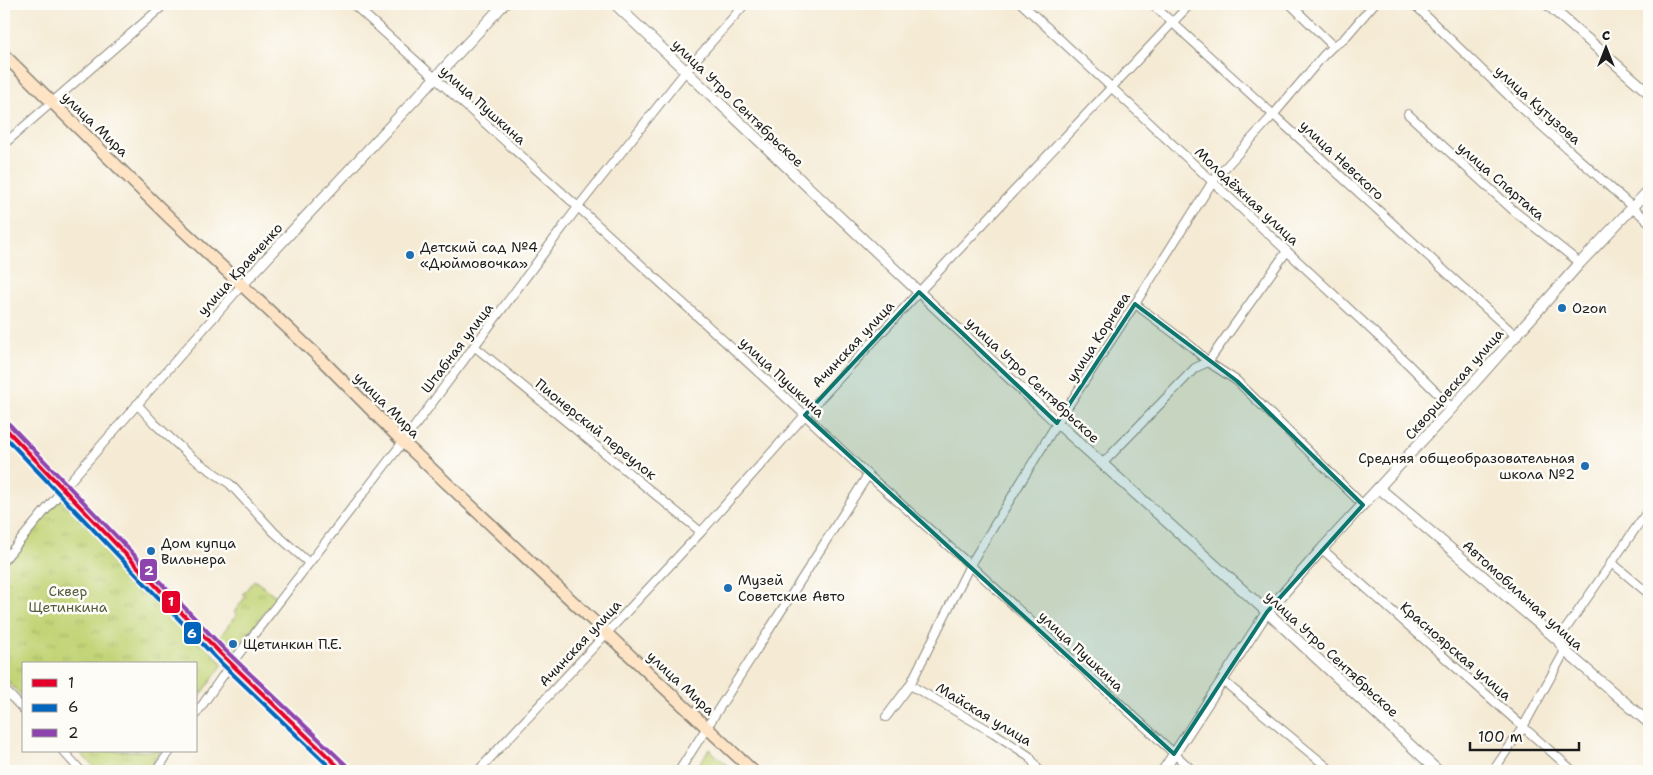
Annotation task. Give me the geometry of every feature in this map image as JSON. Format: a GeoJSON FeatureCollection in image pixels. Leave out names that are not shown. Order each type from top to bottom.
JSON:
{"type":"FeatureCollection","features":[{"type":"Feature","properties":{"kind":"main road","name":"улица Мира"},"geometry":{"type":"LineString","coordinates":[[4,55],[51,103],[322,360],[403,442],[753,771]]}},
{"type":"Feature","properties":{"kind":"street"},"geometry":{"type":"LineString","coordinates":[[4,144],[165,4]]}},
{"type":"Feature","properties":{"kind":"street","name":"улица Пушкина"},"geometry":{"type":"LineString","coordinates":[[353,4],[578,207],[868,475],[1193,771]]}},
{"type":"Feature","properties":{"kind":"street","name":"улица Кравченко"},"geometry":{"type":"LineString","coordinates":[[4,560],[64,488],[242,285],[504,4]]}},
{"type":"Feature","properties":{"kind":"street","name":"улица Утро Сентябрьское"},"geometry":{"type":"LineString","coordinates":[[615,4],[1057,422],[1267,612],[1438,771]]}},
{"type":"Feature","properties":{"kind":"street","name":"Штабная улица"},"geometry":{"type":"LineString","coordinates":[[198,711],[231,664],[403,442],[578,207],[685,72],[745,4]]}},
{"type":"Feature","properties":{"kind":"street","name":"Молодёжная улица"},"geometry":{"type":"LineString","coordinates":[[1022,4],[1407,363],[1452,408]]}},
{"type":"Feature","properties":{"kind":"street","name":"улица Невского"},"geometry":{"type":"LineString","coordinates":[[1152,4],[1515,335]]}},
{"type":"Feature","properties":{"kind":"street","name":"Ачинская улица"},"geometry":{"type":"LineString","coordinates":[[478,771],[701,532],[918,292],[1190,4]]}},
{"type":"Feature","properties":{"kind":"street"},"geometry":{"type":"LineString","coordinates":[[1290,4],[1333,46]]}},
{"type":"Feature","properties":{"kind":"street","name":"улица Корнева"},"geometry":{"type":"LineString","coordinates":[[886,717],[910,685],[970,566],[1057,422],[1135,304],[1212,181],[1333,46],[1343,40],[1374,4]]}},
{"type":"Feature","properties":{"kind":"street","name":"улица Кутузова"},"geometry":{"type":"LineString","coordinates":[[1412,4],[1514,101],[1649,222]]}},
{"type":"Feature","properties":{"kind":"street"},"geometry":{"type":"LineString","coordinates":[[1547,4],[1649,93]]}},
{"type":"Feature","properties":{"kind":"street","name":"улица Спартака"},"geometry":{"type":"LineString","coordinates":[[1408,114],[1513,210],[1580,263]]}},
{"type":"Feature","properties":{"kind":"street","name":"Скворцовская улица"},"geometry":{"type":"LineString","coordinates":[[1163,771],[1267,612],[1322,549],[1452,408],[1580,263],[1649,190]]}},
{"type":"Feature","properties":{"kind":"street"},"geometry":{"type":"LineString","coordinates":[[1103,463],[1195,368],[1208,362],[1287,251]]}},
{"type":"Feature","properties":{"kind":"street"},"geometry":{"type":"LineString","coordinates":[[1135,304],[1236,382],[1363,505]]}},
{"type":"Feature","properties":{"kind":"street","name":"Пионерский переулок"},"geometry":{"type":"LineString","coordinates":[[474,346],[701,532]]}},
{"type":"Feature","properties":{"kind":"street"},"geometry":{"type":"LineString","coordinates":[[137,404],[155,424],[191,456],[230,484],[274,532],[309,563]]}},
{"type":"Feature","properties":{"kind":"street"},"geometry":{"type":"LineString","coordinates":[[4,427],[231,664],[343,771]]}},
{"type":"Feature","properties":{"kind":"street"},"geometry":{"type":"LineString","coordinates":[[679,771],[868,475]]}},
{"type":"Feature","properties":{"kind":"street","name":"Автомобильная улица"},"geometry":{"type":"LineString","coordinates":[[1379,488],[1558,640],[1565,651],[1649,723]]}},
{"type":"Feature","properties":{"kind":"street"},"geometry":{"type":"LineString","coordinates":[[1558,640],[1649,509]]}},
{"type":"Feature","properties":{"kind":"street","name":"Красноярская улица"},"geometry":{"type":"LineString","coordinates":[[1322,549],[1573,771]]}},
{"type":"Feature","properties":{"kind":"street"},"geometry":{"type":"LineString","coordinates":[[1611,562],[1649,594]]}},
{"type":"Feature","properties":{"kind":"street"},"geometry":{"type":"LineString","coordinates":[[1493,771],[1523,727],[1565,651]]}},
{"type":"Feature","properties":{"kind":"street"},"geometry":{"type":"LineString","coordinates":[[1222,680],[1332,771]]}},
{"type":"Feature","properties":{"kind":"street","name":"Майская улица"},"geometry":{"type":"LineString","coordinates":[[910,685],[953,708],[1029,756],[1039,771]]}},
{"type":"Feature","properties":{"kind":"street"},"geometry":{"type":"LineString","coordinates":[[4,689],[22,708]]}},
{"type":"Feature","properties":{"kind":"street"},"geometry":{"type":"LineString","coordinates":[[64,752],[80,771]]}},
{"type":"Feature","properties":{"kind":"street"},"geometry":{"type":"LineString","coordinates":[[156,771],[169,752]]}},
{"type":"Feature","properties":{"kind":"highlighted area"},"geometry":{"type":"Polygon","coordinates":[[[919,292],[1057,423],[1135,304],[1237,381],[1363,505],[1267,612],[1174,754],[805,415],[919,292]]]}},
{"type":"Feature","properties":{"kind":"green space","name":"Сквер Щетинкина"},"geometry":{"type":"Polygon","coordinates":[[[61,498],[223,664],[198,699],[198,662],[22,662],[22,696],[4,678],[4,566],[61,498]]]}},
{"type":"Feature","properties":{"kind":"green space"},"geometry":{"type":"Polygon","coordinates":[[[254,580],[277,597],[239,646],[228,646],[218,639],[237,614],[234,612],[246,596],[243,594],[254,580]]]}},
{"type":"Feature","properties":{"kind":"green space"},"geometry":{"type":"Polygon","coordinates":[[[709,749],[734,771],[695,771],[709,749]]]}},
{"type":"Feature","properties":{"kind":"green space"},"geometry":{"type":"Polygon","coordinates":[[[79,752],[160,752],[147,771],[98,771],[79,752]]]}},
{"type":"Feature","properties":{"kind":"transit line","name":"2"},"geometry":{"type":"LineString","coordinates":[[8,423],[225,650],[347,766]]}},
{"type":"Feature","properties":{"kind":"transit line","name":"1"},"geometry":{"type":"LineString","coordinates":[[4,427],[221,654],[343,771]]}},
{"type":"Feature","properties":{"kind":"transit line","name":"6"},"geometry":{"type":"LineString","coordinates":[[4,436],[216,658],[334,771]]}},
{"type":"Feature","properties":{"kind":"place","name":"Детский сад №4 «Дюймовочка»"},"geometry":{"type":"Point","coordinates":[410,255]}},
{"type":"Feature","properties":{"kind":"place","name":"Ozon"},"geometry":{"type":"Point","coordinates":[1562,308]}},
{"type":"Feature","properties":{"kind":"place","name":"Средняя общеобразовательная школа №2"},"geometry":{"type":"Point","coordinates":[1585,466]}},
{"type":"Feature","properties":{"kind":"place","name":"Дом купца Вильнера"},"geometry":{"type":"Point","coordinates":[151,551]}},
{"type":"Feature","properties":{"kind":"place","name":"Музей Советские Авто"},"geometry":{"type":"Point","coordinates":[728,588]}},
{"type":"Feature","properties":{"kind":"place","name":"Щетинкин П.Е."},"geometry":{"type":"Point","coordinates":[233,644]}}]}
